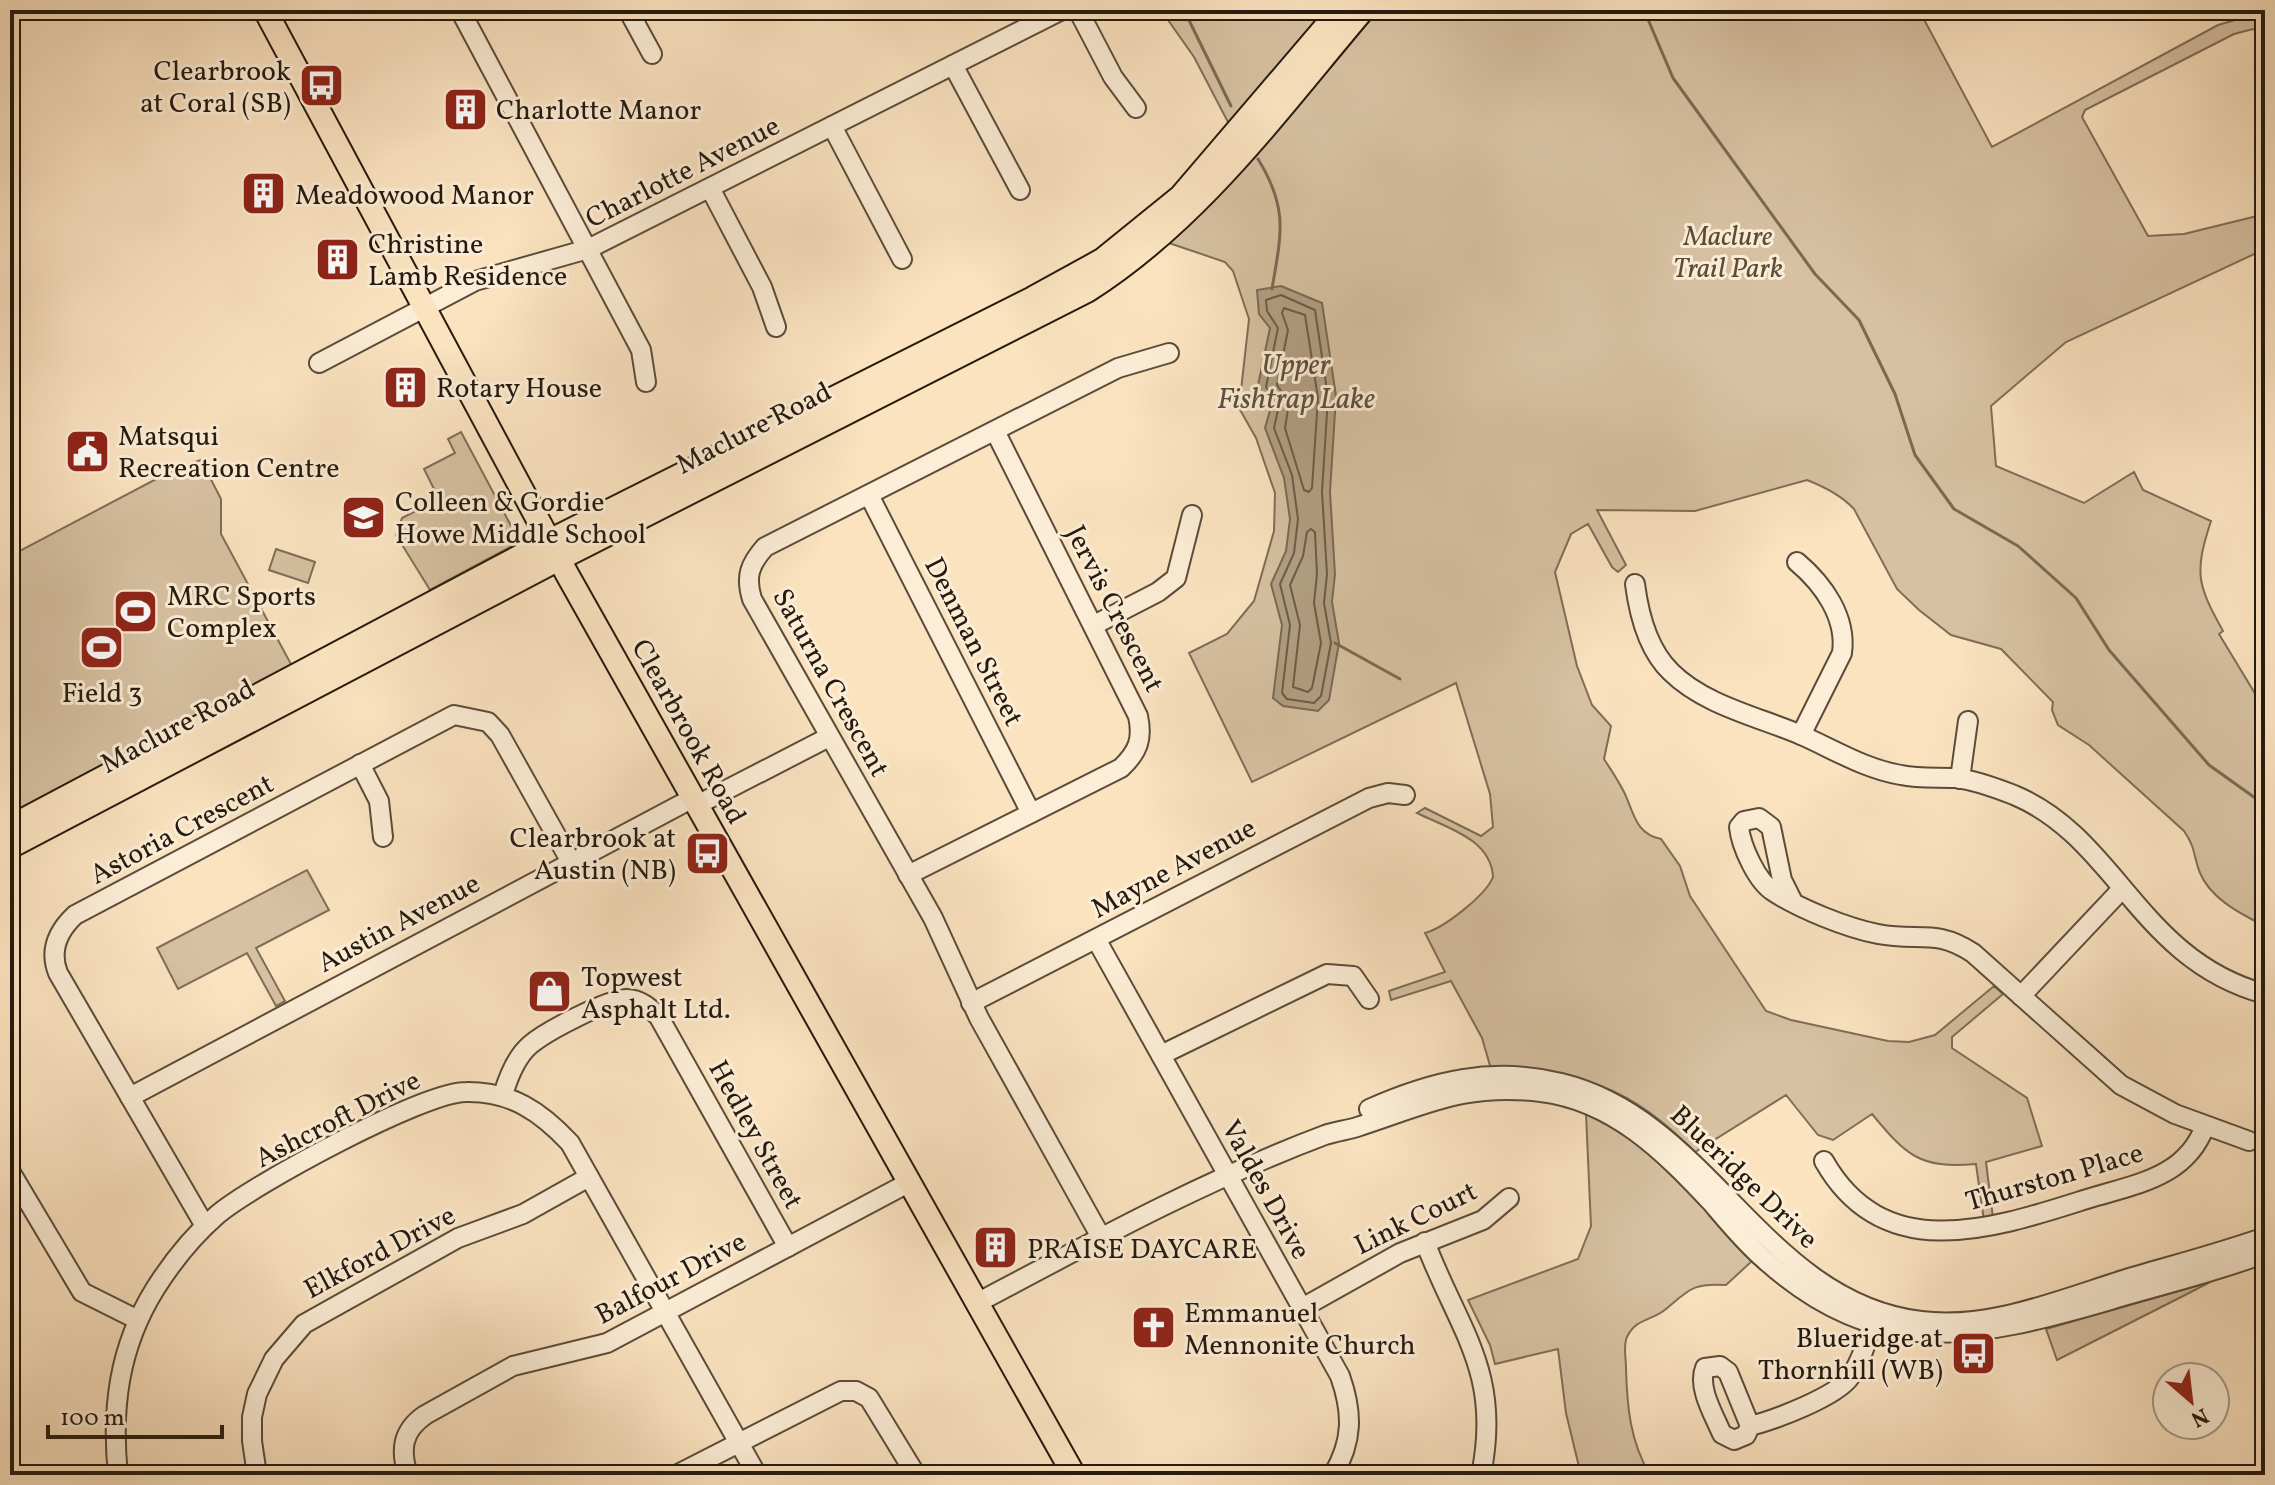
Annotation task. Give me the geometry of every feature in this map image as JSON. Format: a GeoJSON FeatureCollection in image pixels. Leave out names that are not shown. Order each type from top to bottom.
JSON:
{"type":"FeatureCollection","features":[{"type":"Feature","properties":{"kind":"main road","name":"Clearbrook Road"},"geometry":{"type":"LineString","coordinates":[[265,10],[554,550],[1074,1475]]}},
{"type":"Feature","properties":{"kind":"main road","name":"Maclure Road"},"geometry":{"type":"LineString","coordinates":[[10,847],[554,550],[1102,260],[1181,196],[1340,10]]}},
{"type":"Feature","properties":{"kind":"main road","name":"Maclure Road"},"geometry":{"type":"LineString","coordinates":[[10,827],[554,550],[1064,302],[1127,265],[1191,210],[1363,10]]}},
{"type":"Feature","properties":{"kind":"street"},"geometry":{"type":"LineString","coordinates":[[460,10],[641,350],[646,382]]}},
{"type":"Feature","properties":{"kind":"street"},"geometry":{"type":"LineString","coordinates":[[628,10],[652,54]]}},
{"type":"Feature","properties":{"kind":"street","name":"Charlotte Avenue"},"geometry":{"type":"LineString","coordinates":[[319,363],[475,281],[588,249],[1062,10]]}},
{"type":"Feature","properties":{"kind":"street"},"geometry":{"type":"LineString","coordinates":[[1078,10],[1113,77],[1136,108]]}},
{"type":"Feature","properties":{"kind":"street"},"geometry":{"type":"LineString","coordinates":[[953,65],[1020,190]]}},
{"type":"Feature","properties":{"kind":"street"},"geometry":{"type":"LineString","coordinates":[[832,126],[902,259]]}},
{"type":"Feature","properties":{"kind":"street"},"geometry":{"type":"LineString","coordinates":[[710,188],[762,287],[776,327]]}},
{"type":"Feature","properties":{"kind":"street","name":"Saturna Crescent"},"geometry":{"type":"LineString","coordinates":[[1102,1239],[971,1003],[933,918],[752,599],[748,574],[753,561],[765,547],[1118,368],[1169,353]]}},
{"type":"Feature","properties":{"kind":"street","name":"Jervis Crescent"},"geometry":{"type":"LineString","coordinates":[[908,875],[1121,768],[1138,749],[1141,730],[1138,716],[995,431]]}},
{"type":"Feature","properties":{"kind":"street","name":"Denman Street"},"geometry":{"type":"LineString","coordinates":[[869,495],[1031,813]]}},
{"type":"Feature","properties":{"kind":"street"},"geometry":{"type":"LineString","coordinates":[[1094,625],[1158,592],[1176,578],[1192,515]]}},
{"type":"Feature","properties":{"kind":"street"},"geometry":{"type":"LineString","coordinates":[[1797,562],[1817,579],[1841,623],[1844,639],[1842,653],[1801,735]]}},
{"type":"Feature","properties":{"kind":"street"},"geometry":{"type":"LineString","coordinates":[[1635,584],[1638,611],[1659,658],[1671,672],[1705,695],[1871,768],[1904,776],[1960,779],[1995,788],[2038,806],[2077,839],[2121,890],[2190,960],[2221,979],[2265,994]]}},
{"type":"Feature","properties":{"kind":"street","name":"Astoria Crescent"},"geometry":{"type":"LineString","coordinates":[[205,1226],[55,965],[56,943],[65,925],[89,908],[454,715],[488,722],[500,735],[571,862]]}},
{"type":"Feature","properties":{"kind":"street"},"geometry":{"type":"LineString","coordinates":[[1960,779],[1968,721]]}},
{"type":"Feature","properties":{"kind":"street","name":"Austin Avenue"},"geometry":{"type":"LineString","coordinates":[[130,1097],[571,862],[829,737]]}},
{"type":"Feature","properties":{"kind":"street"},"geometry":{"type":"LineString","coordinates":[[360,764],[379,801],[383,837]]}},
{"type":"Feature","properties":{"kind":"street","name":"Mayne Avenue"},"geometry":{"type":"LineString","coordinates":[[971,1003],[1369,798],[1388,793],[1405,795]]}},
{"type":"Feature","properties":{"kind":"street"},"geometry":{"type":"LineString","coordinates":[[2021,996],[2121,890]]}},
{"type":"Feature","properties":{"kind":"street","name":"Thurston Place"},"geometry":{"type":"LineString","coordinates":[[1792,900],[1879,934],[1951,939],[1973,953],[2121,1085],[2144,1101],[2249,1141]]}},
{"type":"Feature","properties":{"kind":"street","name":"Valdes Drive"},"geometry":{"type":"LineString","coordinates":[[1096,939],[1302,1308],[1348,1398],[1349,1438],[1333,1475]]}},
{"type":"Feature","properties":{"kind":"street"},"geometry":{"type":"LineString","coordinates":[[1161,1055],[1327,974],[1353,976],[1363,986],[1369,999]]}},
{"type":"Feature","properties":{"kind":"street","name":"Hedley Street"},"geometry":{"type":"LineString","coordinates":[[503,1095],[515,1065],[530,1045],[611,1001],[628,999],[643,1003],[659,1017],[788,1247]]}},
{"type":"Feature","properties":{"kind":"street","name":"Blueridge Drive"},"geometry":{"type":"LineString","coordinates":[[977,1303],[1228,1177],[1329,1134],[1360,1126],[1437,1097],[1490,1090],[1543,1092],[1587,1104],[1612,1115],[1661,1150],[1764,1259],[1784,1275],[1829,1304],[1951,1336],[1999,1330],[2265,1253]]}},
{"type":"Feature","properties":{"kind":"street","name":"Ashcroft Drive"},"geometry":{"type":"LineString","coordinates":[[118,1475],[113,1422],[119,1378],[138,1320],[172,1264],[205,1226],[237,1200],[403,1110],[464,1092],[503,1095],[546,1117],[570,1143],[757,1475]]}},
{"type":"Feature","properties":{"kind":"street","name":"Thurston Place"},"geometry":{"type":"LineString","coordinates":[[1824,1161],[1838,1184],[1877,1214],[1900,1225],[1952,1233],[2016,1222],[2162,1176],[2191,1156],[2205,1126]]}},
{"type":"Feature","properties":{"kind":"street"},"geometry":{"type":"LineString","coordinates":[[10,1171],[82,1292],[138,1320]]}},
{"type":"Feature","properties":{"kind":"street","name":"Elkford Drive"},"geometry":{"type":"LineString","coordinates":[[257,1475],[252,1417],[257,1394],[274,1359],[304,1324],[458,1238],[523,1214],[589,1177]]}},
{"type":"Feature","properties":{"kind":"street","name":"Balfour Drive"},"geometry":{"type":"LineString","coordinates":[[408,1475],[402,1449],[413,1423],[425,1415],[513,1366],[607,1343],[910,1182]]}},
{"type":"Feature","properties":{"kind":"street","name":"Link Court"},"geometry":{"type":"LineString","coordinates":[[1302,1308],[1425,1242],[1483,1220],[1509,1198]]}},
{"type":"Feature","properties":{"kind":"street","name":"Blueridge Drive"},"geometry":{"type":"LineString","coordinates":[[1874,1317],[1921,1321],[1979,1319],[2037,1306],[2265,1237]]}},
{"type":"Feature","properties":{"kind":"street"},"geometry":{"type":"LineString","coordinates":[[1425,1242],[1482,1370],[1487,1413],[1481,1475]]}},
{"type":"Feature","properties":{"kind":"street"},"geometry":{"type":"LineString","coordinates":[[1750,1426],[1773,1420],[1842,1385],[1851,1377],[1874,1317]]}},
{"type":"Feature","properties":{"kind":"street"},"geometry":{"type":"LineString","coordinates":[[676,1475],[827,1395],[856,1391],[879,1409],[916,1475]]}},
{"type":"Feature","properties":{"kind":"green space"},"geometry":{"type":"Polygon","coordinates":[[[1161,10],[1326,10],[1230,126],[1194,57],[1161,10]]]}},
{"type":"Feature","properties":{"kind":"green space","name":"Maclure Trail Park"},"geometry":{"type":"Polygon","coordinates":[[[1375,10],[1919,10],[1992,147],[2218,25],[2242,18],[2240,10],[2265,10],[2265,34],[2253,29],[2234,34],[2085,110],[2082,117],[2148,236],[2184,234],[2265,214],[2265,249],[2066,342],[1991,406],[1996,466],[2084,503],[2134,472],[2143,490],[2211,521],[2200,566],[2203,589],[2223,631],[2219,634],[2265,710],[2265,920],[2259,923],[2242,914],[2210,889],[2200,873],[2184,831],[2089,745],[2058,725],[2052,710],[2053,702],[2001,649],[1951,635],[1897,589],[1854,509],[1826,489],[1807,480],[1695,511],[1597,510],[1626,565],[1618,572],[1612,567],[1588,524],[1571,534],[1555,572],[1577,666],[1592,705],[1611,726],[1604,759],[1622,788],[1636,821],[1646,832],[1661,839],[1680,866],[1690,896],[1766,1011],[1791,1020],[1888,1041],[1909,1042],[1935,1035],[1994,986],[2003,994],[1952,1037],[1952,1048],[2027,1098],[2042,1146],[1986,1162],[1994,1226],[1985,1228],[1976,1164],[1940,1164],[1915,1156],[1895,1140],[1872,1114],[1833,1140],[1818,1135],[1786,1095],[1695,1152],[1648,1111],[1603,1087],[1553,1074],[1491,1069],[1482,1038],[1451,981],[1391,1000],[1389,991],[1445,972],[1425,933],[1464,910],[1493,877],[1490,864],[1476,844],[1466,836],[1417,813],[1425,808],[1481,836],[1493,827],[1490,794],[1456,683],[1252,782],[1189,653],[1227,634],[1254,601],[1274,531],[1275,493],[1256,438],[1239,408],[1249,319],[1233,271],[1225,262],[1169,243],[1210,203],[1375,10]]]}},
{"type":"Feature","properties":{"kind":"green space"},"geometry":{"type":"Polygon","coordinates":[[[461,432],[517,537],[514,545],[430,590],[396,535],[402,518],[439,499],[424,469],[455,453],[448,439],[461,432]]]}},
{"type":"Feature","properties":{"kind":"green space","name":"MRC Sports Complex"},"geometry":{"type":"Polygon","coordinates":[[[201,460],[221,499],[221,534],[292,666],[10,814],[10,556],[179,467],[201,460]]]}},
{"type":"Feature","properties":{"kind":"green space"},"geometry":{"type":"Polygon","coordinates":[[[276,549],[315,562],[308,583],[269,570],[276,549]]]}},
{"type":"Feature","properties":{"kind":"green space"},"geometry":{"type":"Polygon","coordinates":[[[307,870],[329,910],[256,948],[285,1001],[276,1006],[247,953],[178,989],[157,948],[307,870]]]}},
{"type":"Feature","properties":{"kind":"green space"},"geometry":{"type":"Polygon","coordinates":[[[1586,1114],[1611,1127],[1656,1159],[1752,1261],[1726,1285],[1699,1286],[1687,1292],[1661,1313],[1635,1326],[1627,1337],[1627,1396],[1631,1423],[1650,1475],[1581,1475],[1566,1413],[1558,1349],[1495,1364],[1490,1345],[1468,1300],[1578,1259],[1591,1226],[1586,1114]]]}},
{"type":"Feature","properties":{"kind":"green space"},"geometry":{"type":"Polygon","coordinates":[[[2210,1282],[2189,1293],[2057,1360],[2046,1329],[2210,1282]]]}},
{"type":"Feature","properties":{"kind":"water","name":"Upper Fishtrap Lake"},"geometry":{"type":"Polygon","coordinates":[[[1281,286],[1322,303],[1336,396],[1330,492],[1335,574],[1332,602],[1339,643],[1329,700],[1318,711],[1283,706],[1273,698],[1282,625],[1271,584],[1286,551],[1290,519],[1284,478],[1265,428],[1271,407],[1257,390],[1270,328],[1259,314],[1257,290],[1281,286]]]}},
{"type":"Feature","properties":{"kind":"waterway"},"geometry":{"type":"LineString","coordinates":[[1184,10],[1231,106]]}},
{"type":"Feature","properties":{"kind":"waterway"},"geometry":{"type":"LineString","coordinates":[[1644,10],[1673,78],[1815,274],[1859,320],[1895,394],[1915,455],[1954,509],[2018,546],[2076,598],[2109,650],[2209,765],[2265,805]]}},
{"type":"Feature","properties":{"kind":"waterway"},"geometry":{"type":"LineString","coordinates":[[1258,159],[1275,193],[1280,222],[1272,289]]}},
{"type":"Feature","properties":{"kind":"waterway"},"geometry":{"type":"LineString","coordinates":[[1335,643],[1400,679]]}},
{"type":"Feature","properties":{"kind":"place","name":"Clearbrook at Coral (SB)"},"geometry":{"type":"Point","coordinates":[322,86]}},
{"type":"Feature","properties":{"kind":"place","name":"Charlotte Manor"},"geometry":{"type":"Point","coordinates":[465,109]}},
{"type":"Feature","properties":{"kind":"place","name":"Meadowood Manor"},"geometry":{"type":"Point","coordinates":[264,194]}},
{"type":"Feature","properties":{"kind":"place","name":"Christine Lamb Residence"},"geometry":{"type":"Point","coordinates":[337,259]}},
{"type":"Feature","properties":{"kind":"place","name":"Rotary House"},"geometry":{"type":"Point","coordinates":[405,387]}},
{"type":"Feature","properties":{"kind":"place","name":"Matsqui Recreation Centre"},"geometry":{"type":"Point","coordinates":[87,451]}},
{"type":"Feature","properties":{"kind":"place","name":"Colleen & Gordie Howe Middle School"},"geometry":{"type":"Point","coordinates":[364,517]}},
{"type":"Feature","properties":{"kind":"place","name":"MRC Sports Complex"},"geometry":{"type":"Point","coordinates":[136,611]}},
{"type":"Feature","properties":{"kind":"place","name":"Field 3"},"geometry":{"type":"Point","coordinates":[102,647]}},
{"type":"Feature","properties":{"kind":"place","name":"Clearbrook at Austin (NB)"},"geometry":{"type":"Point","coordinates":[707,853]}},
{"type":"Feature","properties":{"kind":"place","name":"Topwest Asphalt Ltd."},"geometry":{"type":"Point","coordinates":[550,992]}},
{"type":"Feature","properties":{"kind":"place","name":"PRAISE DAYCARE"},"geometry":{"type":"Point","coordinates":[996,1248]}},
{"type":"Feature","properties":{"kind":"place","name":"Emmanuel Mennonite Church"},"geometry":{"type":"Point","coordinates":[1153,1328]}},
{"type":"Feature","properties":{"kind":"place","name":"Blueridge at Thornhill (WB)"},"geometry":{"type":"Point","coordinates":[1974,1353]}}]}
